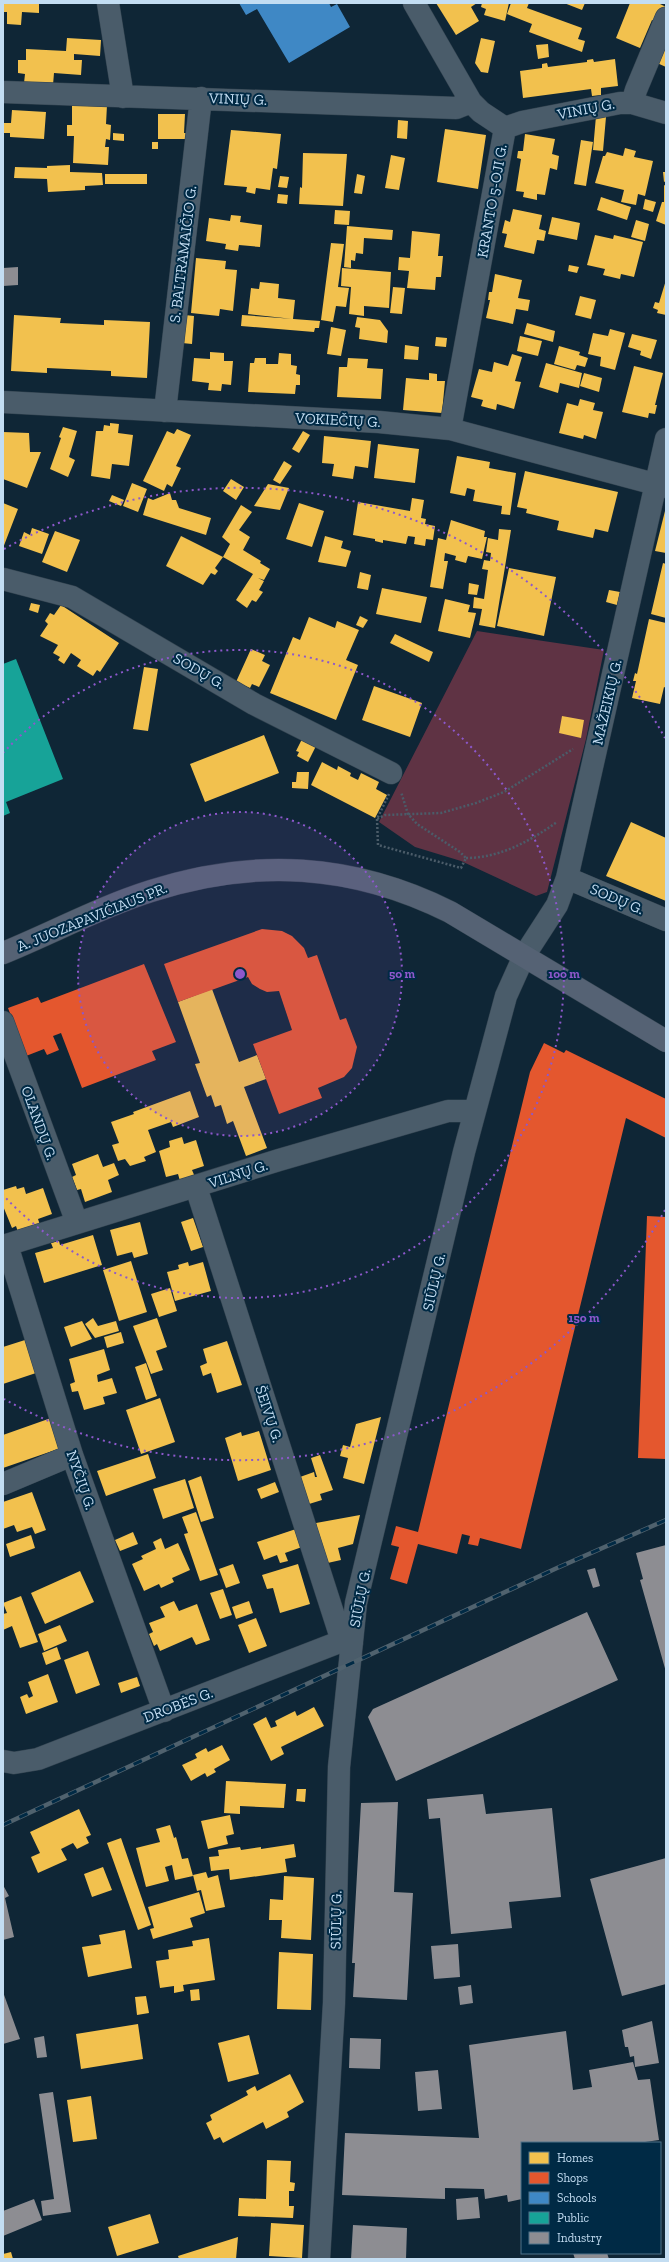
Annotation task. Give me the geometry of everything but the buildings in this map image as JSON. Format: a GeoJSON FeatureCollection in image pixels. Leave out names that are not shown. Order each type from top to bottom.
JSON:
{"type":"FeatureCollection","features":[{"type":"Feature","properties":{"kind":"main road","name":"A. JUOZAPAVIČIAUS PR."},"geometry":{"type":"LineString","coordinates":[[3,953],[150,892],[216,874],[262,870],[305,871],[346,876],[387,885],[420,897],[450,912],[666,1041]]}},
{"type":"Feature","properties":{"kind":"street"},"geometry":{"type":"LineString","coordinates":[[108,3],[123,98]]}},
{"type":"Feature","properties":{"kind":"street","name":"KRANTO 5-OJI G."},"geometry":{"type":"LineString","coordinates":[[414,3],[471,102],[481,112],[505,128],[450,429]]}},
{"type":"Feature","properties":{"kind":"street"},"geometry":{"type":"LineString","coordinates":[[632,103],[666,18]]}},
{"type":"Feature","properties":{"kind":"street","name":"VINIŲ G."},"geometry":{"type":"LineString","coordinates":[[3,92],[123,98],[201,98],[456,108],[471,102]]}},
{"type":"Feature","properties":{"kind":"street","name":"S. BALTRAMAIČIO G."},"geometry":{"type":"LineString","coordinates":[[165,411],[201,98]]}},
{"type":"Feature","properties":{"kind":"street","name":"VINIŲ G."},"geometry":{"type":"LineString","coordinates":[[505,128],[522,122],[620,103],[632,103],[666,113]]}},
{"type":"Feature","properties":{"kind":"street","name":"VOKIEČIŲ G."},"geometry":{"type":"LineString","coordinates":[[3,402],[379,422],[450,429],[660,485]]}},
{"type":"Feature","properties":{"kind":"street","name":"MAŽEIKIŲ G."},"geometry":{"type":"LineString","coordinates":[[524,956],[557,905],[568,878],[599,738],[660,485],[666,439]]}},
{"type":"Feature","properties":{"kind":"street","name":"SODŲ G."},"geometry":{"type":"LineString","coordinates":[[3,579],[72,597],[254,704],[395,784]]}},
{"type":"Feature","properties":{"kind":"street","name":"SODŲ G."},"geometry":{"type":"LineString","coordinates":[[568,878],[666,920]]}},
{"type":"Feature","properties":{"kind":"street","name":"SIŪLŲ G."},"geometry":{"type":"LineString","coordinates":[[319,2259],[334,2003],[339,1767],[347,1642],[475,1111],[506,996],[524,956]]}},
{"type":"Feature","properties":{"kind":"street","name":"OLANDŲ G."},"geometry":{"type":"LineString","coordinates":[[3,1022],[77,1223]]}},
{"type":"Feature","properties":{"kind":"street","name":"VILNŲ G."},"geometry":{"type":"LineString","coordinates":[[5,1246],[279,1160],[448,1111],[475,1111]]}},
{"type":"Feature","properties":{"kind":"street","name":"ŠEIVŲ G."},"geometry":{"type":"LineString","coordinates":[[196,1187],[347,1642]]}},
{"type":"Feature","properties":{"kind":"street","name":"NYČIŲ G."},"geometry":{"type":"LineString","coordinates":[[5,1246],[72,1455],[164,1711]]}},
{"type":"Feature","properties":{"kind":"street"},"geometry":{"type":"LineString","coordinates":[[3,1484],[72,1455]]}},
{"type":"Feature","properties":{"kind":"street","name":"DROBĖS G."},"geometry":{"type":"LineString","coordinates":[[3,1761],[14,1763],[38,1759],[347,1642]]}},
{"type":"Feature","properties":{"kind":"path"},"geometry":{"type":"LineString","coordinates":[[377,819],[385,815],[440,813],[504,792],[573,749],[599,738]]}},
{"type":"Feature","properties":{"kind":"path"},"geometry":{"type":"LineString","coordinates":[[395,784],[408,814],[417,824],[460,852],[466,858],[478,858],[512,849],[537,836],[584,803]]}},
{"type":"Feature","properties":{"kind":"path"},"geometry":{"type":"LineString","coordinates":[[395,784],[377,819],[378,845],[461,868],[466,858]]}},
{"type":"Feature","properties":{"kind":"shaded area"},"geometry":{"type":"Polygon","coordinates":[[[477,631],[604,650],[586,739],[547,892],[536,896],[461,861],[415,847],[379,822],[477,631]]]}},
{"type":"Feature","properties":{"kind":"railway"},"geometry":{"type":"LineString","coordinates":[[3,1825],[557,1568],[666,1520]]}}]}
